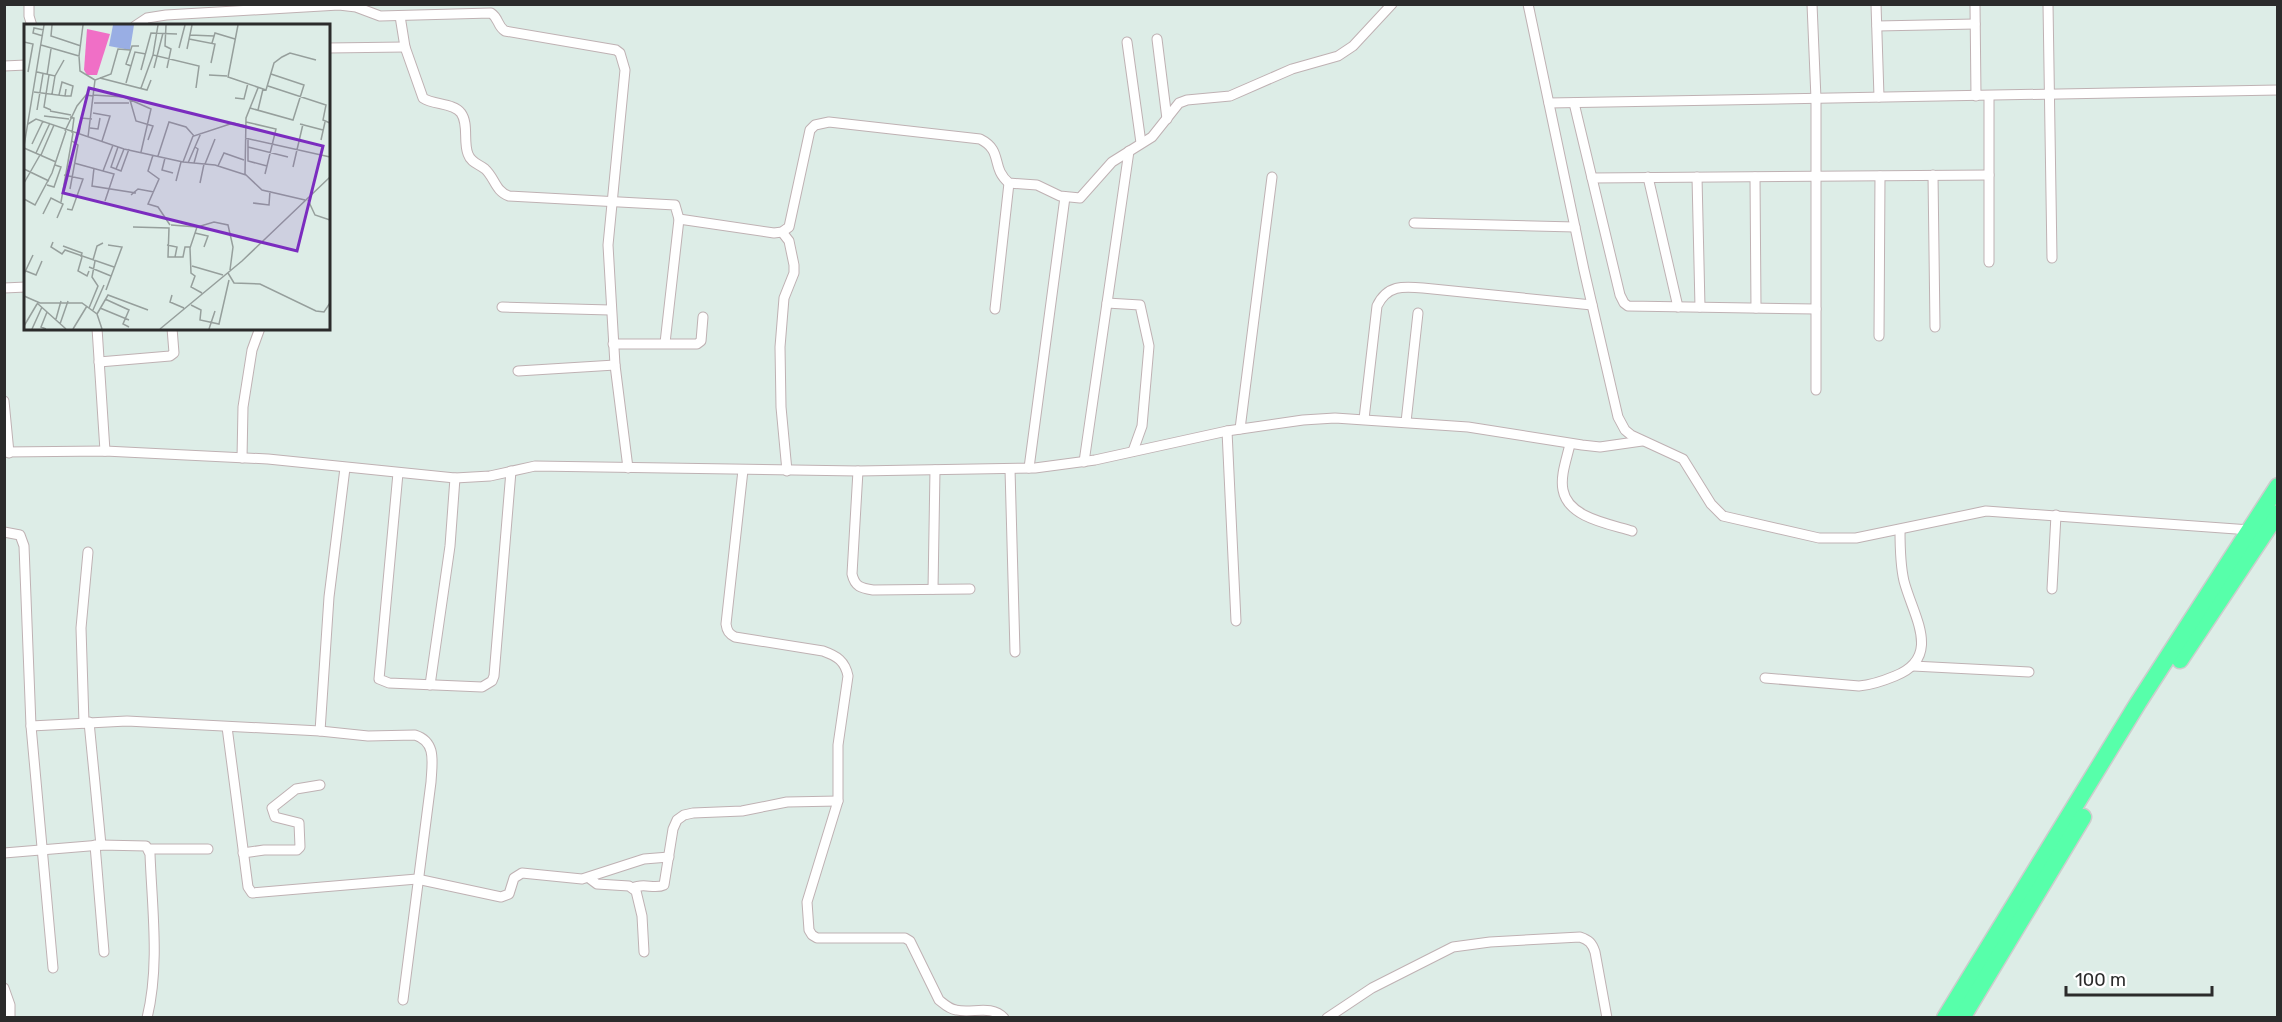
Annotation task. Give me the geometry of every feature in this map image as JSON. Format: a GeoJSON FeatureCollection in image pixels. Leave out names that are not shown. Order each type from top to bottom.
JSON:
{"type":"FeatureCollection","features":[{"type":"Feature","properties":{"kind":"highway"},"geometry":{"type":"LineString","coordinates":[[1945,1017],[2138,703],[2277,486]]}},
{"type":"Feature","properties":{"kind":"highway"},"geometry":{"type":"LineString","coordinates":[[1962,1017],[2147,709],[2275,521]]}},
{"type":"Feature","properties":{"kind":"street"},"geometry":{"type":"LineString","coordinates":[[29,4],[31,24]]}},
{"type":"Feature","properties":{"kind":"street"},"geometry":{"type":"LineString","coordinates":[[679,219],[774,233],[782,232],[789,227],[810,130],[822,123],[980,139],[994,149],[999,171],[1009,183],[1037,185],[1065,197],[1076,199],[1084,196],[1112,162],[1152,136],[1179,103],[1187,100],[1230,96],[1292,69],[1338,56],[1353,46],[1392,4]]}},
{"type":"Feature","properties":{"kind":"street"},"geometry":{"type":"LineString","coordinates":[[1528,4],[1618,417],[1625,430],[1642,441],[1666,449],[1683,459],[1711,504],[1723,516],[1819,538],[1856,538],[1986,511],[2250,530]]}},
{"type":"Feature","properties":{"kind":"street"},"geometry":{"type":"LineString","coordinates":[[1812,4],[1816,99],[1816,390]]}},
{"type":"Feature","properties":{"kind":"street"},"geometry":{"type":"LineString","coordinates":[[1876,4],[1879,98]]}},
{"type":"Feature","properties":{"kind":"street"},"geometry":{"type":"LineString","coordinates":[[1975,4],[1976,96]]}},
{"type":"Feature","properties":{"kind":"street"},"geometry":{"type":"LineString","coordinates":[[2048,4],[2052,258]]}},
{"type":"Feature","properties":{"kind":"street"},"geometry":{"type":"LineString","coordinates":[[138,24],[147,18],[166,15],[339,5],[356,7],[380,16],[491,13],[505,31],[615,50],[620,53],[625,70],[608,245],[613,344],[628,468]]}},
{"type":"Feature","properties":{"kind":"street"},"geometry":{"type":"LineString","coordinates":[[400,16],[405,47],[423,98],[429,102],[456,108],[461,112],[464,118],[467,153],[471,161],[488,171],[502,193],[509,196],[671,203],[677,207],[679,219],[665,343]]}},
{"type":"Feature","properties":{"kind":"street"},"geometry":{"type":"LineString","coordinates":[[1877,26],[1975,24]]}},
{"type":"Feature","properties":{"kind":"street"},"geometry":{"type":"LineString","coordinates":[[1157,39],[1167,118]]}},
{"type":"Feature","properties":{"kind":"street"},"geometry":{"type":"LineString","coordinates":[[1127,42],[1141,143]]}},
{"type":"Feature","properties":{"kind":"street"},"geometry":{"type":"LineString","coordinates":[[330,48],[405,47]]}},
{"type":"Feature","properties":{"kind":"street"},"geometry":{"type":"LineString","coordinates":[[4,66],[24,65]]}},
{"type":"Feature","properties":{"kind":"street"},"geometry":{"type":"LineString","coordinates":[[1549,103],[2277,90]]}},
{"type":"Feature","properties":{"kind":"street"},"geometry":{"type":"LineString","coordinates":[[1989,96],[1989,262]]}},
{"type":"Feature","properties":{"kind":"street"},"geometry":{"type":"LineString","coordinates":[[1574,103],[1620,295],[1624,303],[1628,306],[1816,309]]}},
{"type":"Feature","properties":{"kind":"street"},"geometry":{"type":"LineString","coordinates":[[1084,462],[1129,151]]}},
{"type":"Feature","properties":{"kind":"street"},"geometry":{"type":"LineString","coordinates":[[1592,178],[1989,175]]}},
{"type":"Feature","properties":{"kind":"street"},"geometry":{"type":"LineString","coordinates":[[1879,336],[1880,176]]}},
{"type":"Feature","properties":{"kind":"street"},"geometry":{"type":"LineString","coordinates":[[1933,176],[1935,327]]}},
{"type":"Feature","properties":{"kind":"street"},"geometry":{"type":"LineString","coordinates":[[1240,429],[1272,177]]}},
{"type":"Feature","properties":{"kind":"street"},"geometry":{"type":"LineString","coordinates":[[1648,177],[1678,307]]}},
{"type":"Feature","properties":{"kind":"street"},"geometry":{"type":"LineString","coordinates":[[1697,177],[1700,307]]}},
{"type":"Feature","properties":{"kind":"street"},"geometry":{"type":"LineString","coordinates":[[1755,177],[1756,308]]}},
{"type":"Feature","properties":{"kind":"street"},"geometry":{"type":"LineString","coordinates":[[995,309],[1009,183]]}},
{"type":"Feature","properties":{"kind":"street"},"geometry":{"type":"LineString","coordinates":[[1029,468],[1065,197]]}},
{"type":"Feature","properties":{"kind":"street"},"geometry":{"type":"LineString","coordinates":[[1414,223],[1575,227]]}},
{"type":"Feature","properties":{"kind":"street"},"geometry":{"type":"LineString","coordinates":[[782,232],[789,241],[794,265],[794,273],[784,298],[780,347],[780,400],[787,471]]}},
{"type":"Feature","properties":{"kind":"street"},"geometry":{"type":"LineString","coordinates":[[4,288],[24,287]]}},
{"type":"Feature","properties":{"kind":"street"},"geometry":{"type":"LineString","coordinates":[[1364,419],[1377,306],[1381,297],[1389,290],[1405,287],[1424,288],[1592,305]]}},
{"type":"Feature","properties":{"kind":"street"},"geometry":{"type":"LineString","coordinates":[[1107,303],[1140,304],[1149,346],[1142,426],[1133,452]]}},
{"type":"Feature","properties":{"kind":"street"},"geometry":{"type":"LineString","coordinates":[[502,307],[610,310]]}},
{"type":"Feature","properties":{"kind":"street"},"geometry":{"type":"LineString","coordinates":[[1406,422],[1418,313]]}},
{"type":"Feature","properties":{"kind":"street"},"geometry":{"type":"LineString","coordinates":[[613,344],[697,344],[701,341],[703,318]]}},
{"type":"Feature","properties":{"kind":"street"},"geometry":{"type":"LineString","coordinates":[[97,330],[105,451]]}},
{"type":"Feature","properties":{"kind":"street"},"geometry":{"type":"LineString","coordinates":[[99,362],[170,356],[174,353],[172,330]]}},
{"type":"Feature","properties":{"kind":"street"},"geometry":{"type":"LineString","coordinates":[[242,458],[243,407],[252,350],[259,330]]}},
{"type":"Feature","properties":{"kind":"street"},"geometry":{"type":"LineString","coordinates":[[518,371],[615,365]]}},
{"type":"Feature","properties":{"kind":"street"},"geometry":{"type":"LineString","coordinates":[[4,401],[7,452],[105,451],[242,458],[456,478],[490,476],[535,466],[787,471],[1029,468],[1084,462],[1227,431],[1303,420],[1335,418],[1468,427],[1600,447],[1642,441]]}},
{"type":"Feature","properties":{"kind":"street"},"geometry":{"type":"LineString","coordinates":[[1227,431],[1236,621]]}},
{"type":"Feature","properties":{"kind":"street"},"geometry":{"type":"LineString","coordinates":[[1570,444],[1563,480],[1566,501],[1582,514],[1632,531]]}},
{"type":"Feature","properties":{"kind":"street"},"geometry":{"type":"LineString","coordinates":[[320,731],[328,597],[345,468]]}},
{"type":"Feature","properties":{"kind":"street"},"geometry":{"type":"LineString","coordinates":[[1010,468],[1015,652]]}},
{"type":"Feature","properties":{"kind":"street"},"geometry":{"type":"LineString","coordinates":[[743,470],[727,629],[735,637],[823,651],[834,655],[846,667],[848,676],[838,745],[838,801],[807,905],[809,930],[817,938],[905,938],[910,941],[939,999],[947,1006],[956,1010],[996,1011],[1004,1017]]}},
{"type":"Feature","properties":{"kind":"street"},"geometry":{"type":"LineString","coordinates":[[933,589],[935,470]]}},
{"type":"Feature","properties":{"kind":"street"},"geometry":{"type":"LineString","coordinates":[[398,472],[379,679],[389,683],[482,687],[488,685],[494,676],[511,471]]}},
{"type":"Feature","properties":{"kind":"street"},"geometry":{"type":"LineString","coordinates":[[858,471],[852,574],[854,582],[859,587],[873,590],[970,589]]}},
{"type":"Feature","properties":{"kind":"street"},"geometry":{"type":"LineString","coordinates":[[430,685],[450,546],[456,478]]}},
{"type":"Feature","properties":{"kind":"street"},"geometry":{"type":"LineString","coordinates":[[2052,590],[2056,515]]}},
{"type":"Feature","properties":{"kind":"street"},"geometry":{"type":"LineString","coordinates":[[1765,678],[1859,686],[1880,682],[1903,673],[1913,666],[1921,653],[1921,642],[1917,619],[1902,569],[1900,530]]}},
{"type":"Feature","properties":{"kind":"street"},"geometry":{"type":"LineString","coordinates":[[4,532],[20,535],[24,546],[31,726],[53,968]]}},
{"type":"Feature","properties":{"kind":"street"},"geometry":{"type":"LineString","coordinates":[[88,552],[81,627],[104,952]]}},
{"type":"Feature","properties":{"kind":"street"},"geometry":{"type":"LineString","coordinates":[[1913,666],[2029,672]]}},
{"type":"Feature","properties":{"kind":"street"},"geometry":{"type":"LineString","coordinates":[[31,726],[128,721],[368,735],[415,735],[428,742],[431,755],[430,782],[403,1000]]}},
{"type":"Feature","properties":{"kind":"street"},"geometry":{"type":"LineString","coordinates":[[227,727],[243,854],[248,887],[252,893],[417,879],[501,897],[509,894],[514,878],[522,873],[589,878],[644,859],[669,857]]}},
{"type":"Feature","properties":{"kind":"street"},"geometry":{"type":"LineString","coordinates":[[243,854],[264,850],[297,850],[300,847],[299,823],[275,817],[272,808],[296,789],[320,784]]}},
{"type":"Feature","properties":{"kind":"street"},"geometry":{"type":"LineString","coordinates":[[589,878],[597,884],[623,885],[633,888],[642,885],[663,887],[673,828],[676,820],[684,815],[742,811],[787,802],[838,801]]}},
{"type":"Feature","properties":{"kind":"street"},"geometry":{"type":"LineString","coordinates":[[4,853],[140,844],[149,849],[208,849]]}},
{"type":"Feature","properties":{"kind":"street"},"geometry":{"type":"LineString","coordinates":[[147,1017],[154,976],[149,849]]}},
{"type":"Feature","properties":{"kind":"street"},"geometry":{"type":"LineString","coordinates":[[633,888],[638,897],[642,916],[644,952]]}},
{"type":"Feature","properties":{"kind":"street"},"geometry":{"type":"LineString","coordinates":[[1327,1017],[1372,988],[1453,946],[1580,937],[1592,943],[1607,1017]]}},
{"type":"Feature","properties":{"kind":"street"},"geometry":{"type":"LineString","coordinates":[[4,988],[10,1005],[10,1017]]}}]}
